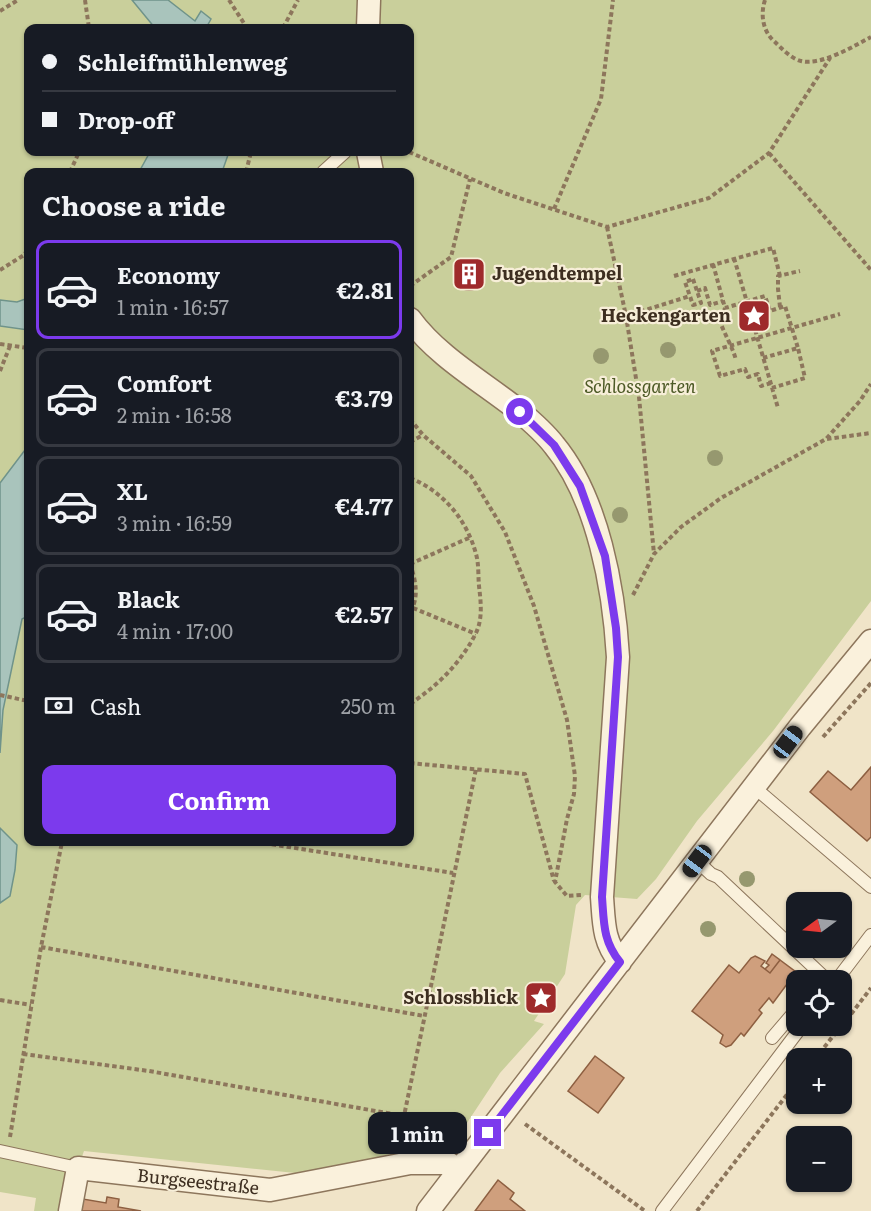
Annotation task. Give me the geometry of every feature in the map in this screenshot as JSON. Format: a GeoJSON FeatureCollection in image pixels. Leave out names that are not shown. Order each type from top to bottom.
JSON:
{"type":"FeatureCollection","features":[{"type":"Feature","properties":{"kind":"street"},"geometry":{"type":"LineString","coordinates":[[368,24],[369,0]]}},
{"type":"Feature","properties":{"kind":"street"},"geometry":{"type":"LineString","coordinates":[[414,324],[434,346],[520,412],[554,445],[580,486],[605,556],[618,657],[602,897],[604,930],[609,949],[620,962]]}},
{"type":"Feature","properties":{"kind":"street"},"geometry":{"type":"LineString","coordinates":[[428,1211],[800,727],[871,641]]}},
{"type":"Feature","properties":{"kind":"street","name":"Burgseestraße"},"geometry":{"type":"LineString","coordinates":[[78,1168],[270,1190],[410,1163],[448,1163],[459,1170]]}},
{"type":"Feature","properties":{"kind":"street"},"geometry":{"type":"LineString","coordinates":[[70,1211],[78,1168]]}},
{"type":"Feature","properties":{"kind":"lane"},"geometry":{"type":"LineString","coordinates":[[327,168],[341,156]]}},
{"type":"Feature","properties":{"kind":"lane"},"geometry":{"type":"LineString","coordinates":[[754,787],[871,887]]}},
{"type":"Feature","properties":{"kind":"lane"},"geometry":{"type":"LineString","coordinates":[[697,861],[711,874],[718,877],[817,970]]}},
{"type":"Feature","properties":{"kind":"lane"},"geometry":{"type":"LineString","coordinates":[[844,970],[871,935]]}},
{"type":"Feature","properties":{"kind":"lane"},"geometry":{"type":"LineString","coordinates":[[772,1038],[786,1022]]}},
{"type":"Feature","properties":{"kind":"lane"},"geometry":{"type":"LineString","coordinates":[[662,1211],[794,1036]]}},
{"type":"Feature","properties":{"kind":"lane"},"geometry":{"type":"LineString","coordinates":[[4,1152],[78,1168]]}},
{"type":"Feature","properties":{"kind":"path"},"geometry":{"type":"LineString","coordinates":[[0,11],[18,0]]}},
{"type":"Feature","properties":{"kind":"path"},"geometry":{"type":"LineString","coordinates":[[85,0],[88,24]]}},
{"type":"Feature","properties":{"kind":"path"},"geometry":{"type":"LineString","coordinates":[[229,0],[244,24]]}},
{"type":"Feature","properties":{"kind":"path"},"geometry":{"type":"LineString","coordinates":[[285,24],[298,0]]}},
{"type":"Feature","properties":{"kind":"path"},"geometry":{"type":"LineString","coordinates":[[554,209],[601,99],[613,0]]}},
{"type":"Feature","properties":{"kind":"path"},"geometry":{"type":"LineString","coordinates":[[765,0],[762,10],[767,35],[784,51],[802,62],[830,58],[871,37]]}},
{"type":"Feature","properties":{"kind":"path"},"geometry":{"type":"LineString","coordinates":[[414,154],[470,179],[607,227],[709,198],[769,153],[830,58]]}},
{"type":"Feature","properties":{"kind":"path"},"geometry":{"type":"LineString","coordinates":[[769,153],[871,270]]}},
{"type":"Feature","properties":{"kind":"path"},"geometry":{"type":"LineString","coordinates":[[414,283],[451,257],[470,179]]}},
{"type":"Feature","properties":{"kind":"path"},"geometry":{"type":"LineString","coordinates":[[607,227],[626,316],[639,397],[654,554]]}},
{"type":"Feature","properties":{"kind":"path"},"geometry":{"type":"LineString","coordinates":[[674,276],[773,248],[780,276],[778,276],[780,307]]}},
{"type":"Feature","properties":{"kind":"path"},"geometry":{"type":"LineString","coordinates":[[0,270],[24,255]]}},
{"type":"Feature","properties":{"kind":"path"},"geometry":{"type":"LineString","coordinates":[[734,258],[778,408]]}},
{"type":"Feature","properties":{"kind":"path"},"geometry":{"type":"LineString","coordinates":[[713,264],[725,308],[723,314],[718,316],[724,333],[732,345],[736,360]]}},
{"type":"Feature","properties":{"kind":"path"},"geometry":{"type":"LineString","coordinates":[[780,276],[800,271]]}},
{"type":"Feature","properties":{"kind":"path"},"geometry":{"type":"LineString","coordinates":[[693,279],[701,303],[693,305],[690,296],[686,282],[693,279]]}},
{"type":"Feature","properties":{"kind":"path"},"geometry":{"type":"LineString","coordinates":[[697,291],[705,288],[710,305],[723,301]]}},
{"type":"Feature","properties":{"kind":"path"},"geometry":{"type":"LineString","coordinates":[[626,316],[690,296]]}},
{"type":"Feature","properties":{"kind":"path"},"geometry":{"type":"LineString","coordinates":[[725,308],[765,296],[770,311],[785,306],[792,328],[799,348],[805,378],[761,386],[758,374],[747,377],[745,369],[720,376],[711,354],[712,351],[732,345],[792,328],[840,314]]}},
{"type":"Feature","properties":{"kind":"path"},"geometry":{"type":"LineString","coordinates":[[0,344],[24,348]]}},
{"type":"Feature","properties":{"kind":"path"},"geometry":{"type":"LineString","coordinates":[[0,371],[10,346]]}},
{"type":"Feature","properties":{"kind":"path"},"geometry":{"type":"LineString","coordinates":[[763,358],[799,348]]}},
{"type":"Feature","properties":{"kind":"path"},"geometry":{"type":"LineString","coordinates":[[632,596],[654,554],[681,527],[721,498],[826,439],[860,401],[871,384]]}},
{"type":"Feature","properties":{"kind":"path"},"geometry":{"type":"LineString","coordinates":[[414,424],[423,435],[471,476],[505,532],[534,606],[567,720],[575,776],[574,794],[555,882]]}},
{"type":"Feature","properties":{"kind":"path"},"geometry":{"type":"LineString","coordinates":[[826,439],[871,433]]}},
{"type":"Feature","properties":{"kind":"path"},"geometry":{"type":"LineString","coordinates":[[414,440],[423,435]]}},
{"type":"Feature","properties":{"kind":"path"},"geometry":{"type":"LineString","coordinates":[[414,480],[453,507],[471,537],[477,557],[482,613],[476,634],[453,669],[434,688],[414,701]]}},
{"type":"Feature","properties":{"kind":"path"},"geometry":{"type":"LineString","coordinates":[[414,562],[471,537]]}},
{"type":"Feature","properties":{"kind":"path"},"geometry":{"type":"LineString","coordinates":[[414,574],[417,581],[414,595]]}},
{"type":"Feature","properties":{"kind":"path"},"geometry":{"type":"LineString","coordinates":[[414,610],[476,634]]}},
{"type":"Feature","properties":{"kind":"path"},"geometry":{"type":"LineString","coordinates":[[0,695],[24,700]]}},
{"type":"Feature","properties":{"kind":"path"},"geometry":{"type":"LineString","coordinates":[[414,763],[525,774],[555,882],[567,896],[585,894]]}},
{"type":"Feature","properties":{"kind":"path"},"geometry":{"type":"LineString","coordinates":[[23,1054],[149,1071],[404,1116],[476,769]]}},
{"type":"Feature","properties":{"kind":"path"},"geometry":{"type":"LineString","coordinates":[[4,1152],[61,846]]}},
{"type":"Feature","properties":{"kind":"path"},"geometry":{"type":"LineString","coordinates":[[282,846],[453,873]]}},
{"type":"Feature","properties":{"kind":"path"},"geometry":{"type":"LineString","coordinates":[[41,947],[423,1016]]}},
{"type":"Feature","properties":{"kind":"path"},"geometry":{"type":"LineString","coordinates":[[852,1012],[871,988]]}},
{"type":"Feature","properties":{"kind":"path"},"geometry":{"type":"LineString","coordinates":[[0,1000],[31,1005]]}},
{"type":"Feature","properties":{"kind":"path"},"geometry":{"type":"LineString","coordinates":[[824,1048],[833,1036]]}},
{"type":"Feature","properties":{"kind":"path"},"geometry":{"type":"LineString","coordinates":[[697,1211],[786,1096]]}},
{"type":"Feature","properties":{"kind":"path"},"geometry":{"type":"LineString","coordinates":[[525,1124],[645,1211]]}},
{"type":"Feature","properties":{"kind":"green space","name":"Schlossgarten"},"geometry":{"type":"Polygon","coordinates":[[[0,0],[871,0],[871,601],[773,731],[697,821],[656,879],[637,899],[585,895],[576,905],[565,974],[534,1021],[544,1024],[500,1073],[459,1135],[305,1174],[84,1151],[78,1168],[70,1211],[34,1211],[36,1198],[0,1192],[0,0]]]}},
{"type":"Feature","properties":{"kind":"water"},"geometry":{"type":"Polygon","coordinates":[[[132,0],[168,0],[195,21],[201,11],[211,19],[208,24],[152,24],[132,0]]]}},
{"type":"Feature","properties":{"kind":"water"},"geometry":{"type":"Polygon","coordinates":[[[148,156],[228,156],[223,168],[141,168],[148,156]]]}},
{"type":"Feature","properties":{"kind":"water"},"geometry":{"type":"Polygon","coordinates":[[[24,299],[24,329],[0,326],[0,300],[17,302],[24,299]]]}},
{"type":"Feature","properties":{"kind":"water"},"geometry":{"type":"Polygon","coordinates":[[[24,451],[24,618],[3,710],[0,753],[0,483],[24,451]]]}},
{"type":"Feature","properties":{"kind":"water"},"geometry":{"type":"Polygon","coordinates":[[[0,828],[17,845],[10,896],[0,903],[0,828]]]}},
{"type":"Feature","properties":{"kind":"building","name":"Jugendtempel"},"geometry":{"type":"Polygon","coordinates":[[[469,260],[480,264],[484,275],[480,286],[469,290],[458,286],[454,275],[458,264],[469,260]]]}},
{"type":"Feature","properties":{"kind":"building"},"geometry":{"type":"Polygon","coordinates":[[[871,767],[871,837],[867,841],[810,792],[828,771],[851,790],[871,767]]]}},
{"type":"Feature","properties":{"kind":"building"},"geometry":{"type":"Polygon","coordinates":[[[772,954],[780,960],[770,973],[765,969],[769,965],[766,963],[772,954]]]}},
{"type":"Feature","properties":{"kind":"building"},"geometry":{"type":"Polygon","coordinates":[[[755,956],[765,961],[761,966],[770,973],[780,960],[793,970],[786,970],[786,985],[773,1003],[769,998],[759,1010],[762,1013],[744,1036],[741,1033],[731,1045],[726,1047],[720,1043],[723,1035],[692,1011],[729,965],[739,973],[755,956]]]}},
{"type":"Feature","properties":{"kind":"building"},"geometry":{"type":"Polygon","coordinates":[[[595,1056],[624,1078],[598,1113],[568,1091],[595,1056]]]}},
{"type":"Feature","properties":{"kind":"building"},"geometry":{"type":"Polygon","coordinates":[[[498,1180],[514,1193],[510,1199],[525,1211],[475,1211],[498,1180]]]}},
{"type":"Feature","properties":{"kind":"building"},"geometry":{"type":"Polygon","coordinates":[[[107,1197],[119,1199],[118,1207],[141,1211],[77,1211],[83,1199],[106,1203],[107,1197]]]}},
{"type":"Feature","properties":{"kind":"place","name":"Jugendtempel"},"geometry":{"type":"Point","coordinates":[469,274]}},
{"type":"Feature","properties":{"kind":"place","name":"Heckengarten"},"geometry":{"type":"Point","coordinates":[754,316]}},
{"type":"Feature","properties":{"kind":"place","name":"Schlossblick"},"geometry":{"type":"Point","coordinates":[541,998]}},
{"type":"Feature","properties":{"kind":"route"},"geometry":{"type":"LineString","coordinates":[[488,1133],[620,962],[609,949],[604,930],[602,897],[618,657],[605,556],[580,486],[554,445],[520,412]]}}]}
